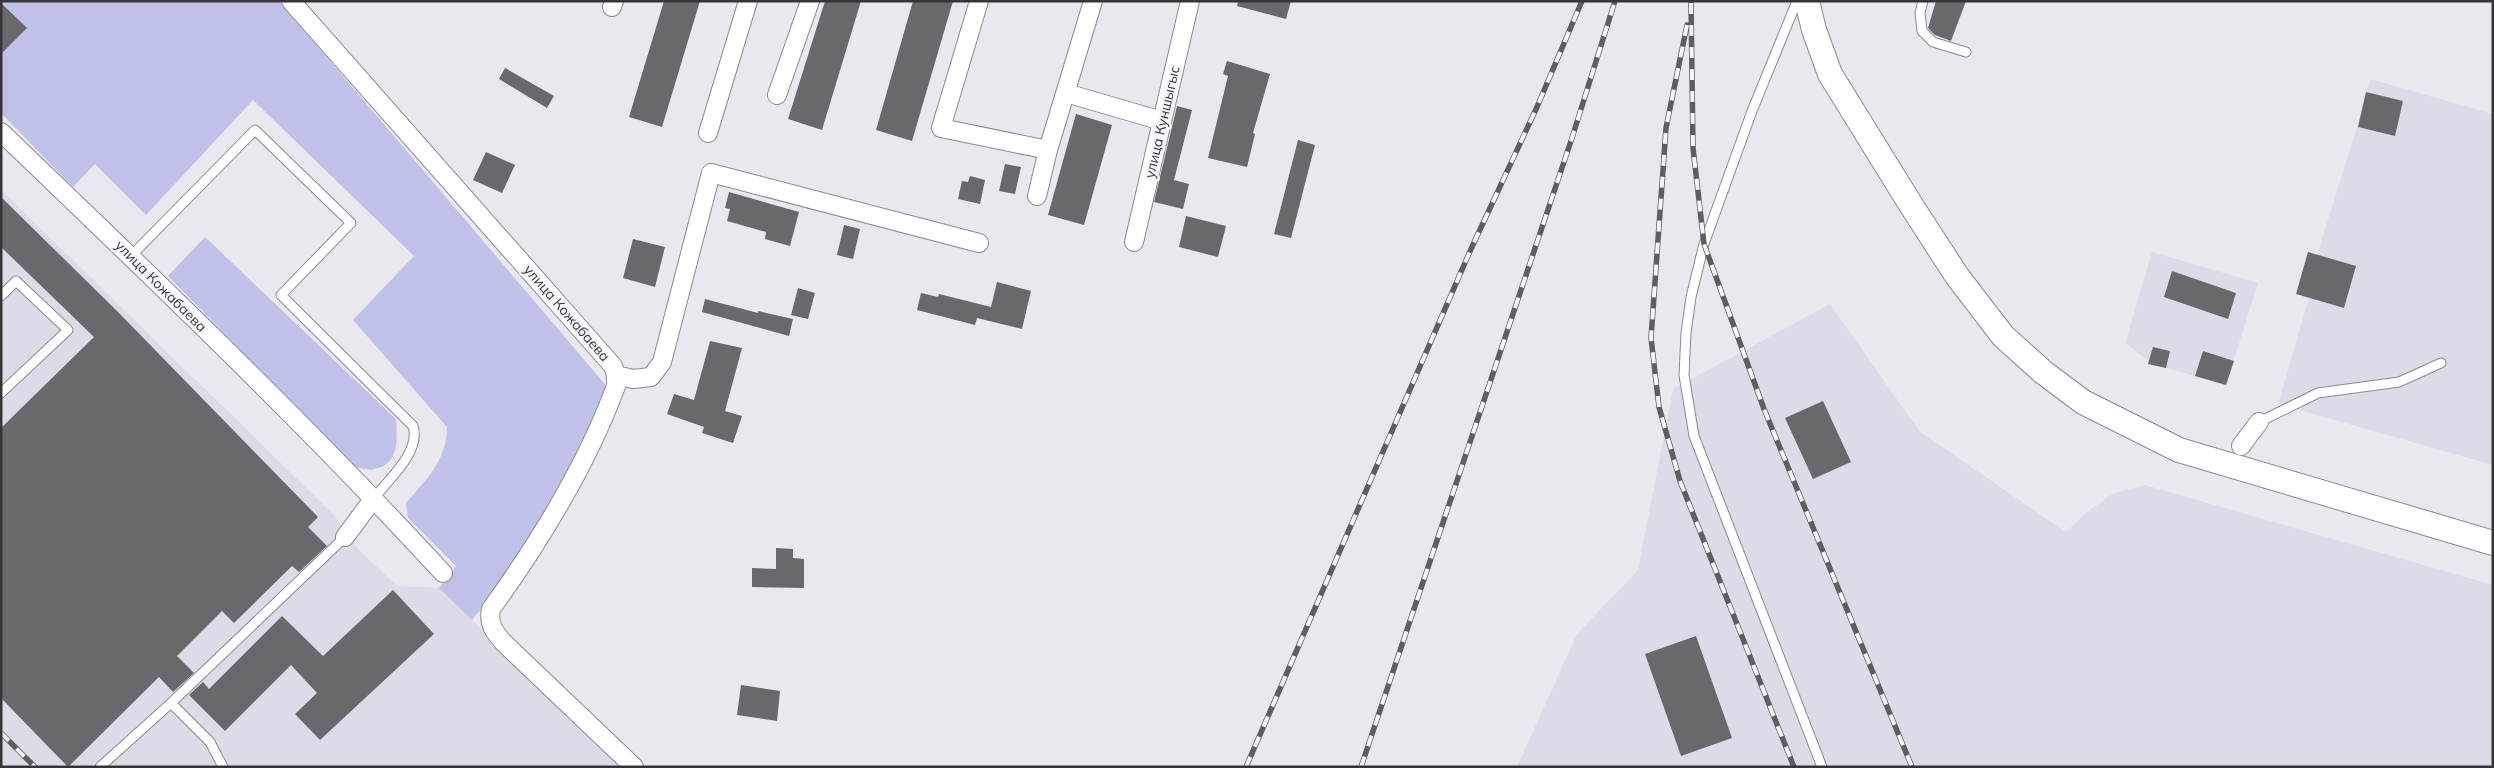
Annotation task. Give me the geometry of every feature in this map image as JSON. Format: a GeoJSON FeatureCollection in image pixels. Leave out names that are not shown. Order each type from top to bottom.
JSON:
{"type":"FeatureCollection","features":[{"type":"Feature","properties":{"kind":"main road"},"geometry":{"type":"LineString","coordinates":[[1808,1],[1814,30],[1830,74],[1957,276],[2003,336],[2043,372],[2083,402],[2179,450],[2232,455],[2493,544]]}},
{"type":"Feature","properties":{"kind":"street","name":"улица Кожабаева"},"geometry":{"type":"LineString","coordinates":[[291,1],[607,357],[616,375],[616,386],[610,404],[580,468],[530,555],[491,609],[489,618],[496,634],[504,643],[634,767]]}},
{"type":"Feature","properties":{"kind":"street"},"geometry":{"type":"LineString","coordinates":[[708,133],[748,1]]}},
{"type":"Feature","properties":{"kind":"street"},"geometry":{"type":"LineString","coordinates":[[777,95],[810,1]]}},
{"type":"Feature","properties":{"kind":"street"},"geometry":{"type":"LineString","coordinates":[[980,1],[941,128],[1048,150]]}},
{"type":"Feature","properties":{"kind":"street"},"geometry":{"type":"LineString","coordinates":[[1037,196],[1048,150],[1093,1]]}},
{"type":"Feature","properties":{"kind":"street","name":"улица Куншыгыс"},"geometry":{"type":"LineString","coordinates":[[1134,242],[1190,1]]}},
{"type":"Feature","properties":{"kind":"street"},"geometry":{"type":"LineString","coordinates":[[1066,93],[1162,121]]}},
{"type":"Feature","properties":{"kind":"street","name":"улица Кожабаева"},"geometry":{"type":"LineString","coordinates":[[1,132],[132,256],[374,498],[444,573]]}},
{"type":"Feature","properties":{"kind":"street"},"geometry":{"type":"LineString","coordinates":[[616,375],[633,379],[651,377],[662,362],[711,173],[979,243]]}},
{"type":"Feature","properties":{"kind":"street"},"geometry":{"type":"LineString","coordinates":[[2232,455],[2259,422]]}},
{"type":"Feature","properties":{"kind":"street"},"geometry":{"type":"LineString","coordinates":[[345,537],[374,498]]}},
{"type":"Feature","properties":{"kind":"lane"},"geometry":{"type":"LineString","coordinates":[[1797,1],[1752,111],[1704,244],[1691,298],[1686,333],[1684,375],[1694,436],[1822,767]]}},
{"type":"Feature","properties":{"kind":"lane"},"geometry":{"type":"LineString","coordinates":[[1923,1],[1920,13],[1922,31],[1934,42],[1966,52]]}},
{"type":"Feature","properties":{"kind":"lane"},"geometry":{"type":"LineString","coordinates":[[132,256],[255,130],[352,223],[281,296],[413,426],[415,434],[412,445],[402,464],[374,498]]}},
{"type":"Feature","properties":{"kind":"lane"},"geometry":{"type":"LineString","coordinates":[[1,296],[16,280],[68,330],[1,394]]}},
{"type":"Feature","properties":{"kind":"lane"},"geometry":{"type":"LineString","coordinates":[[2259,422],[2318,393],[2399,382],[2442,362]]}},
{"type":"Feature","properties":{"kind":"lane"},"geometry":{"type":"LineString","coordinates":[[100,767],[171,703],[345,537]]}},
{"type":"Feature","properties":{"kind":"lane"},"geometry":{"type":"LineString","coordinates":[[171,703],[210,742],[223,767]]}},
{"type":"Feature","properties":{"kind":"shaded area"},"geometry":{"type":"Polygon","coordinates":[[[1,1],[279,1],[609,389],[534,543],[472,620],[439,588],[456,566],[408,518],[406,503],[434,469],[443,450],[447,427],[353,320],[414,256],[253,100],[146,215],[95,164],[73,187],[1,113],[1,1]]]}},
{"type":"Feature","properties":{"kind":"shaded area"},"geometry":{"type":"Polygon","coordinates":[[[2370,79],[2493,114],[2493,465],[2278,404],[2309,298],[2317,255],[2370,79]]]}},
{"type":"Feature","properties":{"kind":"shaded area"},"geometry":{"type":"Polygon","coordinates":[[[1,190],[334,515],[357,548],[397,586],[439,588],[624,767],[1,767],[1,190]]]}},
{"type":"Feature","properties":{"kind":"shaded area"},"geometry":{"type":"Polygon","coordinates":[[[205,237],[396,419],[395,449],[389,462],[373,470],[355,467],[168,276],[205,237]]]}},
{"type":"Feature","properties":{"kind":"shaded area"},"geometry":{"type":"Polygon","coordinates":[[[2152,252],[2258,283],[2226,385],[2153,364],[2125,343],[2152,252]]]}},
{"type":"Feature","properties":{"kind":"shaded area"},"geometry":{"type":"Polygon","coordinates":[[[1830,304],[1920,432],[2066,532],[2087,512],[2114,493],[2145,485],[2493,585],[2493,767],[1517,767],[1577,634],[1638,570],[1673,389],[1830,304]]]}},
{"type":"Feature","properties":{"kind":"building"},"geometry":{"type":"Polygon","coordinates":[[[664,1],[700,1],[662,127],[629,117],[664,1]]]}},
{"type":"Feature","properties":{"kind":"building"},"geometry":{"type":"Polygon","coordinates":[[[825,1],[861,1],[822,130],[788,119],[825,1]]]}},
{"type":"Feature","properties":{"kind":"building"},"geometry":{"type":"Polygon","coordinates":[[[913,1],[953,1],[912,141],[876,130],[913,1]]]}},
{"type":"Feature","properties":{"kind":"building"},"geometry":{"type":"Polygon","coordinates":[[[1238,1],[1291,1],[1286,19],[1237,6],[1238,1]]]}},
{"type":"Feature","properties":{"kind":"building"},"geometry":{"type":"Polygon","coordinates":[[[1936,1],[1966,1],[1951,41],[1935,35],[1928,28],[1936,1]]]}},
{"type":"Feature","properties":{"kind":"building"},"geometry":{"type":"Polygon","coordinates":[[[1,3],[27,28],[1,54],[1,3]]]}},
{"type":"Feature","properties":{"kind":"building"},"geometry":{"type":"Polygon","coordinates":[[[1227,61],[1270,74],[1253,133],[1255,134],[1247,167],[1208,158],[1228,76],[1223,74],[1227,61]]]}},
{"type":"Feature","properties":{"kind":"building"},"geometry":{"type":"Polygon","coordinates":[[[505,68],[554,96],[547,108],[499,79],[505,68]]]}},
{"type":"Feature","properties":{"kind":"building"},"geometry":{"type":"Polygon","coordinates":[[[2366,92],[2403,101],[2395,136],[2358,127],[2366,92]]]}},
{"type":"Feature","properties":{"kind":"building"},"geometry":{"type":"Polygon","coordinates":[[[1177,106],[1192,110],[1174,180],[1189,184],[1183,209],[1154,202],[1177,106]]]}},
{"type":"Feature","properties":{"kind":"building"},"geometry":{"type":"Polygon","coordinates":[[[1076,114],[1112,125],[1084,225],[1048,215],[1076,114]]]}},
{"type":"Feature","properties":{"kind":"building"},"geometry":{"type":"Polygon","coordinates":[[[1298,140],[1315,145],[1291,238],[1274,234],[1298,140]]]}},
{"type":"Feature","properties":{"kind":"building"},"geometry":{"type":"Polygon","coordinates":[[[486,152],[515,165],[502,193],[473,180],[486,152]]]}},
{"type":"Feature","properties":{"kind":"building"},"geometry":{"type":"Polygon","coordinates":[[[1005,164],[1021,167],[1015,194],[999,191],[1005,164]]]}},
{"type":"Feature","properties":{"kind":"building"},"geometry":{"type":"Polygon","coordinates":[[[970,176],[985,180],[980,204],[958,199],[962,181],[968,182],[970,176]]]}},
{"type":"Feature","properties":{"kind":"building"},"geometry":{"type":"Polygon","coordinates":[[[729,192],[799,212],[790,246],[765,239],[766,232],[727,221],[730,209],[725,208],[729,192]]]}},
{"type":"Feature","properties":{"kind":"building"},"geometry":{"type":"Polygon","coordinates":[[[1,197],[118,312],[318,517],[308,527],[327,546],[299,572],[292,566],[234,623],[222,611],[177,656],[194,673],[173,692],[159,677],[68,767],[1,698],[1,428],[94,337],[1,247],[1,197]]]}},
{"type":"Feature","properties":{"kind":"building"},"geometry":{"type":"Polygon","coordinates":[[[1186,216],[1226,226],[1218,257],[1179,247],[1186,216]]]}},
{"type":"Feature","properties":{"kind":"building"},"geometry":{"type":"Polygon","coordinates":[[[844,225],[860,229],[853,259],[837,255],[844,225]]]}},
{"type":"Feature","properties":{"kind":"building"},"geometry":{"type":"Polygon","coordinates":[[[633,239],[665,247],[655,287],[623,278],[633,239]]]}},
{"type":"Feature","properties":{"kind":"building"},"geometry":{"type":"Polygon","coordinates":[[[2308,252],[2356,266],[2344,308],[2296,294],[2308,252]]]}},
{"type":"Feature","properties":{"kind":"building"},"geometry":{"type":"Polygon","coordinates":[[[2172,271],[2236,293],[2228,319],[2164,297],[2172,271]]]}},
{"type":"Feature","properties":{"kind":"building"},"geometry":{"type":"Polygon","coordinates":[[[997,282],[1031,291],[1022,329],[977,318],[975,325],[917,310],[921,293],[938,297],[939,294],[991,307],[997,282]]]}},
{"type":"Feature","properties":{"kind":"building"},"geometry":{"type":"Polygon","coordinates":[[[798,288],[815,293],[808,319],[791,315],[798,288]]]}},
{"type":"Feature","properties":{"kind":"building"},"geometry":{"type":"Polygon","coordinates":[[[705,299],[758,313],[758,311],[793,319],[789,336],[702,312],[705,299]]]}},
{"type":"Feature","properties":{"kind":"building"},"geometry":{"type":"Polygon","coordinates":[[[710,341],[742,348],[725,411],[742,416],[733,443],[702,433],[704,427],[667,414],[674,394],[694,400],[710,341]]]}},
{"type":"Feature","properties":{"kind":"building"},"geometry":{"type":"Polygon","coordinates":[[[2153,347],[2170,351],[2166,368],[2148,364],[2153,347]]]}},
{"type":"Feature","properties":{"kind":"building"},"geometry":{"type":"Polygon","coordinates":[[[2203,351],[2234,361],[2226,385],[2195,376],[2203,351]]]}},
{"type":"Feature","properties":{"kind":"building"},"geometry":{"type":"Polygon","coordinates":[[[1823,401],[1851,462],[1813,479],[1785,418],[1823,401]]]}},
{"type":"Feature","properties":{"kind":"building"},"geometry":{"type":"Polygon","coordinates":[[[776,548],[793,549],[793,558],[804,559],[804,588],[752,587],[752,568],[776,569],[776,548]]]}},
{"type":"Feature","properties":{"kind":"building"},"geometry":{"type":"Polygon","coordinates":[[[393,590],[434,634],[320,740],[295,714],[317,693],[291,665],[225,731],[189,695],[203,682],[209,689],[282,616],[323,656],[393,590]]]}},
{"type":"Feature","properties":{"kind":"building"},"geometry":{"type":"Polygon","coordinates":[[[1696,636],[1732,738],[1681,756],[1645,654],[1696,636]]]}},
{"type":"Feature","properties":{"kind":"building"},"geometry":{"type":"Polygon","coordinates":[[[741,685],[780,691],[777,721],[737,715],[741,685]]]}},
{"type":"Feature","properties":{"kind":"railway"},"geometry":{"type":"LineString","coordinates":[[1246,767],[1471,249],[1537,107],[1582,1]]}},
{"type":"Feature","properties":{"kind":"railway"},"geometry":{"type":"LineString","coordinates":[[1361,767],[1571,141],[1615,1]]}},
{"type":"Feature","properties":{"kind":"railway"},"geometry":{"type":"LineString","coordinates":[[1691,3],[1693,148],[1704,244],[1764,409],[1912,767]]}},
{"type":"Feature","properties":{"kind":"railway"},"geometry":{"type":"LineString","coordinates":[[1687,25],[1666,128],[1651,338],[1659,407],[1680,481],[1794,767]]}},
{"type":"Feature","properties":{"kind":"railway"},"geometry":{"type":"LineString","coordinates":[[1,733],[35,767]]}}]}
